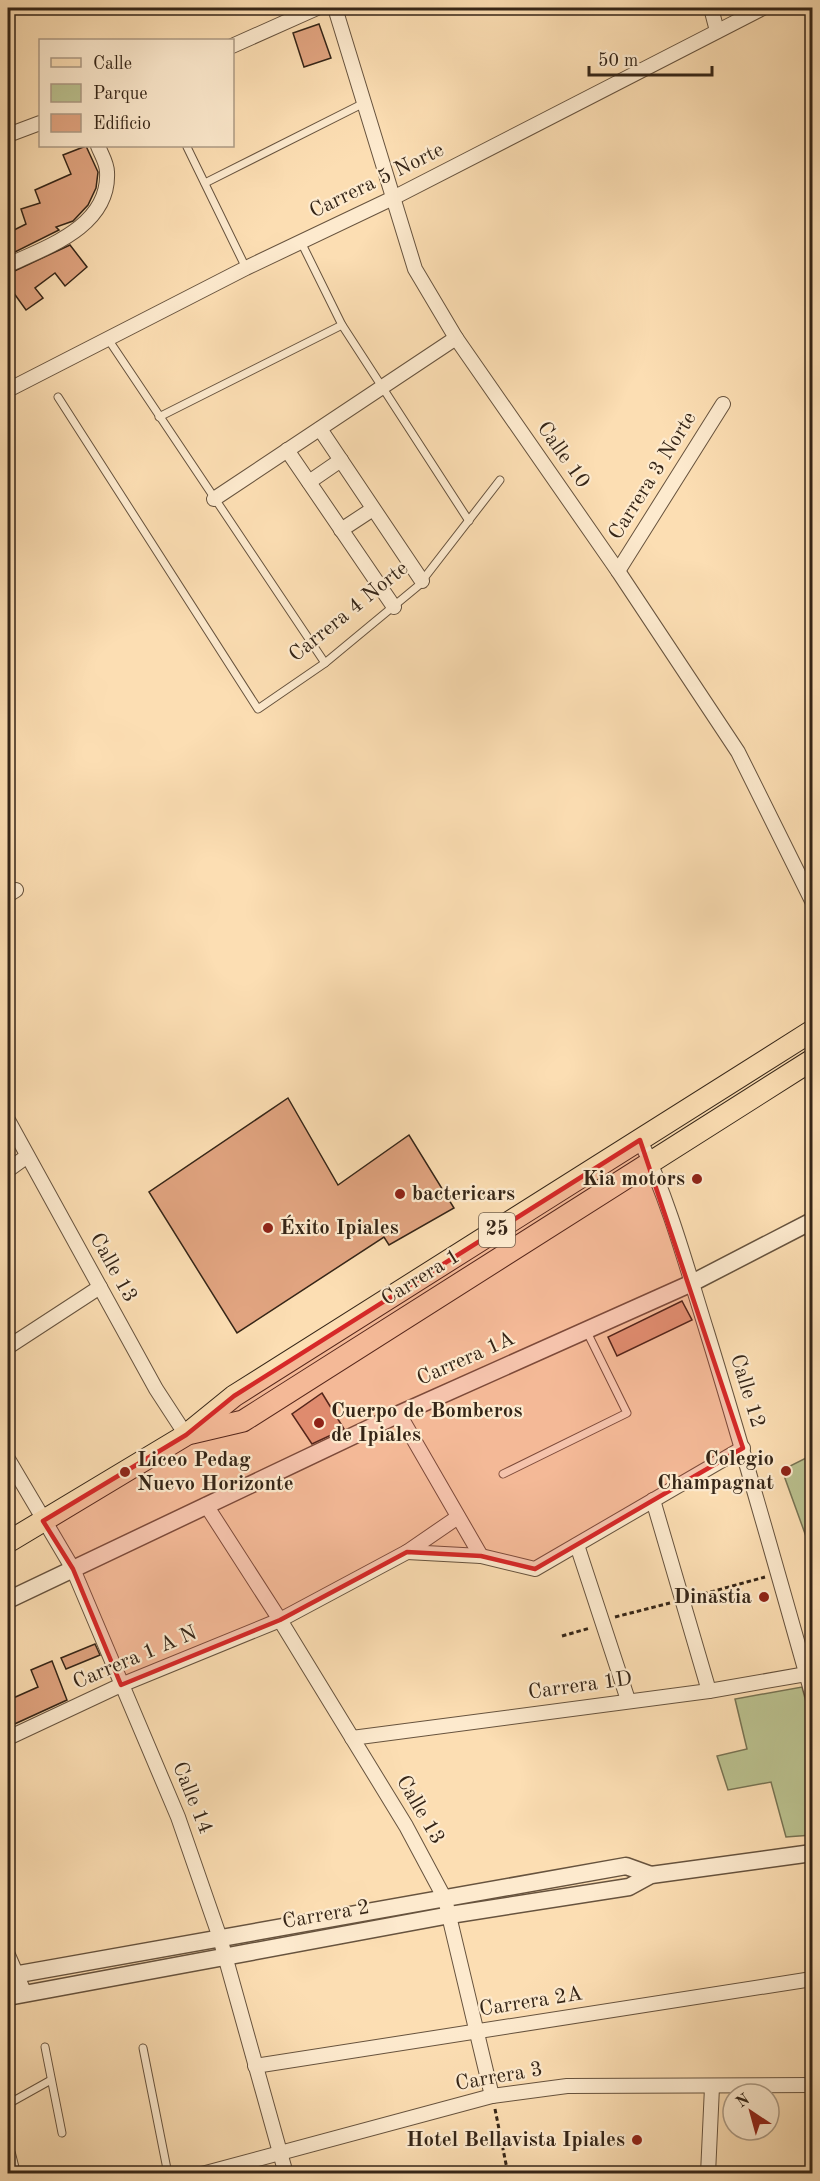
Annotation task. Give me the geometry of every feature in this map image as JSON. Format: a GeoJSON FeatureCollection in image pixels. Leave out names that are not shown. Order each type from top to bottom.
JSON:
{"type":"FeatureCollection","features":[{"type":"Feature","properties":{"kind":"main road","name":"Carrera 1"},"geometry":{"type":"LineString","coordinates":[[8,1542],[186,1435],[234,1396],[813,1031]]}},
{"type":"Feature","properties":{"kind":"main road","name":"Carrera 1"},"geometry":{"type":"LineString","coordinates":[[186,1435],[243,1421],[813,1060]]}},
{"type":"Feature","properties":{"kind":"main road"},"geometry":{"type":"LineString","coordinates":[[344,1326],[358,1348]]}},
{"type":"Feature","properties":{"kind":"street"},"geometry":{"type":"LineString","coordinates":[[234,45],[317,8]]}},
{"type":"Feature","properties":{"kind":"street","name":"Calle 10"},"geometry":{"type":"LineString","coordinates":[[335,8],[366,102],[415,269],[456,338],[618,571],[738,752],[813,901]]}},
{"type":"Feature","properties":{"kind":"street"},"geometry":{"type":"LineString","coordinates":[[711,8],[717,31]]}},
{"type":"Feature","properties":{"kind":"street","name":"Carrera 5 Norte"},"geometry":{"type":"LineString","coordinates":[[8,390],[246,268],[393,198],[763,8]]}},
{"type":"Feature","properties":{"kind":"street"},"geometry":{"type":"LineString","coordinates":[[8,135],[39,123]]}},
{"type":"Feature","properties":{"kind":"street"},"geometry":{"type":"LineString","coordinates":[[8,265],[74,232],[89,220],[106,186],[108,170],[98,147]]}},
{"type":"Feature","properties":{"kind":"street"},"geometry":{"type":"LineString","coordinates":[[214,499],[456,338]]}},
{"type":"Feature","properties":{"kind":"street","name":"Carrera 3 Norte"},"geometry":{"type":"LineString","coordinates":[[618,571],[723,404]]}},
{"type":"Feature","properties":{"kind":"street"},"geometry":{"type":"LineString","coordinates":[[320,429],[423,581]]}},
{"type":"Feature","properties":{"kind":"street"},"geometry":{"type":"LineString","coordinates":[[287,450],[393,607]]}},
{"type":"Feature","properties":{"kind":"street"},"geometry":{"type":"LineString","coordinates":[[309,482],[341,460]]}},
{"type":"Feature","properties":{"kind":"street"},"geometry":{"type":"LineString","coordinates":[[341,530],[374,509]]}},
{"type":"Feature","properties":{"kind":"street","name":"Calle 13"},"geometry":{"type":"LineString","coordinates":[[8,1120],[26,1157],[156,1389],[186,1435]]}},
{"type":"Feature","properties":{"kind":"street","name":"Calle 12"},"geometry":{"type":"LineString","coordinates":[[640,1140],[651,1163],[692,1283],[810,1674],[813,1694]]}},
{"type":"Feature","properties":{"kind":"street"},"geometry":{"type":"LineString","coordinates":[[8,1170],[26,1157]]}},
{"type":"Feature","properties":{"kind":"street","name":"Carrera 1A"},"geometry":{"type":"LineString","coordinates":[[8,1600],[399,1414],[692,1283],[813,1221]]}},
{"type":"Feature","properties":{"kind":"street"},"geometry":{"type":"LineString","coordinates":[[8,1347],[100,1287]]}},
{"type":"Feature","properties":{"kind":"street"},"geometry":{"type":"LineString","coordinates":[[399,1414],[481,1556]]}},
{"type":"Feature","properties":{"kind":"street"},"geometry":{"type":"LineString","coordinates":[[407,1552],[481,1556],[535,1569],[743,1448]]}},
{"type":"Feature","properties":{"kind":"street","name":"Calle 14"},"geometry":{"type":"LineString","coordinates":[[8,1460],[73,1569],[178,1817],[226,1957],[286,2174]]}},
{"type":"Feature","properties":{"kind":"street"},"geometry":{"type":"LineString","coordinates":[[652,1500],[709,1691]]}},
{"type":"Feature","properties":{"kind":"street","name":"Calle 13"},"geometry":{"type":"LineString","coordinates":[[206,1505],[280,1620],[406,1826],[445,1899],[492,2096]]}},
{"type":"Feature","properties":{"kind":"street","name":"Carrera 1 A N"},"geometry":{"type":"LineString","coordinates":[[8,1738],[121,1685],[280,1620],[407,1552],[458,1517]]}},
{"type":"Feature","properties":{"kind":"street"},"geometry":{"type":"LineString","coordinates":[[577,1545],[628,1700]]}},
{"type":"Feature","properties":{"kind":"street","name":"Carrera 1D"},"geometry":{"type":"LineString","coordinates":[[352,1738],[709,1691],[810,1674]]}},
{"type":"Feature","properties":{"kind":"street","name":"Carrera 2"},"geometry":{"type":"LineString","coordinates":[[8,1997],[450,1916],[629,1887],[651,1875],[813,1852]]}},
{"type":"Feature","properties":{"kind":"street","name":"Carrera 2"},"geometry":{"type":"LineString","coordinates":[[12,1975],[626,1866],[651,1875]]}},
{"type":"Feature","properties":{"kind":"street"},"geometry":{"type":"LineString","coordinates":[[8,1955],[12,1975],[25,1994]]}},
{"type":"Feature","properties":{"kind":"street","name":"Carrera 2A"},"geometry":{"type":"LineString","coordinates":[[255,2066],[813,1979]]}},
{"type":"Feature","properties":{"kind":"street","name":"Carrera 3"},"geometry":{"type":"LineString","coordinates":[[202,2174],[492,2096],[567,2086],[813,2085]]}},
{"type":"Feature","properties":{"kind":"street"},"geometry":{"type":"LineString","coordinates":[[708,2174],[712,2087]]}},
{"type":"Feature","properties":{"kind":"street"},"geometry":{"type":"LineString","coordinates":[[8,2154],[12,2174]]}},
{"type":"Feature","properties":{"kind":"lane"},"geometry":{"type":"LineString","coordinates":[[205,183],[366,102]]}},
{"type":"Feature","properties":{"kind":"lane"},"geometry":{"type":"LineString","coordinates":[[187,147],[246,268]]}},
{"type":"Feature","properties":{"kind":"lane"},"geometry":{"type":"LineString","coordinates":[[301,242],[342,325],[469,521]]}},
{"type":"Feature","properties":{"kind":"lane"},"geometry":{"type":"LineString","coordinates":[[159,417],[342,325]]}},
{"type":"Feature","properties":{"kind":"lane"},"geometry":{"type":"LineString","coordinates":[[108,339],[325,663]]}},
{"type":"Feature","properties":{"kind":"lane","name":"Carrera 4 Norte"},"geometry":{"type":"LineString","coordinates":[[58,397],[258,709],[325,663],[423,581],[500,480]]}},
{"type":"Feature","properties":{"kind":"lane"},"geometry":{"type":"LineString","coordinates":[[503,1474],[627,1413],[586,1330]]}},
{"type":"Feature","properties":{"kind":"lane"},"geometry":{"type":"LineString","coordinates":[[45,2047],[62,2133]]}},
{"type":"Feature","properties":{"kind":"lane"},"geometry":{"type":"LineString","coordinates":[[142,2048],[168,2174]]}},
{"type":"Feature","properties":{"kind":"lane"},"geometry":{"type":"LineString","coordinates":[[8,2104],[51,2080]]}},
{"type":"Feature","properties":{"kind":"path"},"geometry":{"type":"LineString","coordinates":[[562,1636],[603,1624]]}},
{"type":"Feature","properties":{"kind":"path"},"geometry":{"type":"LineString","coordinates":[[492,2096],[508,2174]]}},
{"type":"Feature","properties":{"kind":"highlighted area"},"geometry":{"type":"Polygon","coordinates":[[[640,1140],[743,1448],[535,1569],[481,1556],[407,1552],[280,1620],[121,1685],[73,1569],[43,1521],[186,1435],[234,1396],[640,1140]]]}},
{"type":"Feature","properties":{"kind":"green space"},"geometry":{"type":"Polygon","coordinates":[[[812,1455],[812,1553],[782,1470],[812,1455]]]}},
{"type":"Feature","properties":{"kind":"green space"},"geometry":{"type":"Polygon","coordinates":[[[802,1687],[812,1724],[812,1835],[786,1837],[771,1782],[728,1790],[717,1756],[747,1749],[735,1699],[802,1687]]]}},
{"type":"Feature","properties":{"kind":"building"},"geometry":{"type":"Polygon","coordinates":[[[319,24],[331,58],[304,67],[293,33],[319,24]]]}},
{"type":"Feature","properties":{"kind":"building"},"geometry":{"type":"Polygon","coordinates":[[[86,147],[98,172],[96,188],[88,205],[73,221],[56,227],[59,230],[13,253],[8,241],[8,233],[26,224],[21,209],[40,203],[35,190],[71,174],[63,155],[86,147]]]}},
{"type":"Feature","properties":{"kind":"building"},"geometry":{"type":"Polygon","coordinates":[[[70,245],[87,267],[65,286],[55,273],[35,288],[43,298],[26,310],[8,285],[8,274],[70,245]]]}},
{"type":"Feature","properties":{"kind":"building","name":"Éxito Ipiales"},"geometry":{"type":"Polygon","coordinates":[[[288,1098],[338,1185],[409,1135],[454,1208],[389,1245],[384,1237],[237,1333],[149,1192],[288,1098]]]}},
{"type":"Feature","properties":{"kind":"building"},"geometry":{"type":"Polygon","coordinates":[[[682,1301],[692,1320],[617,1356],[608,1337],[682,1301]]]}},
{"type":"Feature","properties":{"kind":"building","name":"Cuerpo de Bomberos de Ipiales"},"geometry":{"type":"Polygon","coordinates":[[[322,1393],[344,1429],[312,1444],[292,1414],[322,1393]]]}},
{"type":"Feature","properties":{"kind":"building"},"geometry":{"type":"Polygon","coordinates":[[[95,1644],[100,1655],[66,1669],[61,1658],[95,1644]]]}},
{"type":"Feature","properties":{"kind":"building"},"geometry":{"type":"Polygon","coordinates":[[[52,1661],[67,1700],[8,1727],[8,1708],[13,1705],[11,1699],[38,1687],[31,1670],[52,1661]]]}},
{"type":"Feature","properties":{"kind":"place","name":"Kia motors"},"geometry":{"type":"Point","coordinates":[697,1179]}},
{"type":"Feature","properties":{"kind":"place","name":"bactericars"},"geometry":{"type":"Point","coordinates":[400,1194]}},
{"type":"Feature","properties":{"kind":"place","name":"Éxito Ipiales"},"geometry":{"type":"Point","coordinates":[268,1228]}},
{"type":"Feature","properties":{"kind":"place","name":"Cuerpo de Bomberos de Ipiales"},"geometry":{"type":"Point","coordinates":[319,1423]}},
{"type":"Feature","properties":{"kind":"place","name":"Colegio Champagnat"},"geometry":{"type":"Point","coordinates":[786,1471]}},
{"type":"Feature","properties":{"kind":"place","name":"Liceo Pedag Nuevo Horizonte"},"geometry":{"type":"Point","coordinates":[125,1472]}},
{"type":"Feature","properties":{"kind":"place","name":"Dinastia"},"geometry":{"type":"Point","coordinates":[764,1597]}},
{"type":"Feature","properties":{"kind":"place","name":"Hotel Bellavista Ipiales"},"geometry":{"type":"Point","coordinates":[637,2140]}}]}
